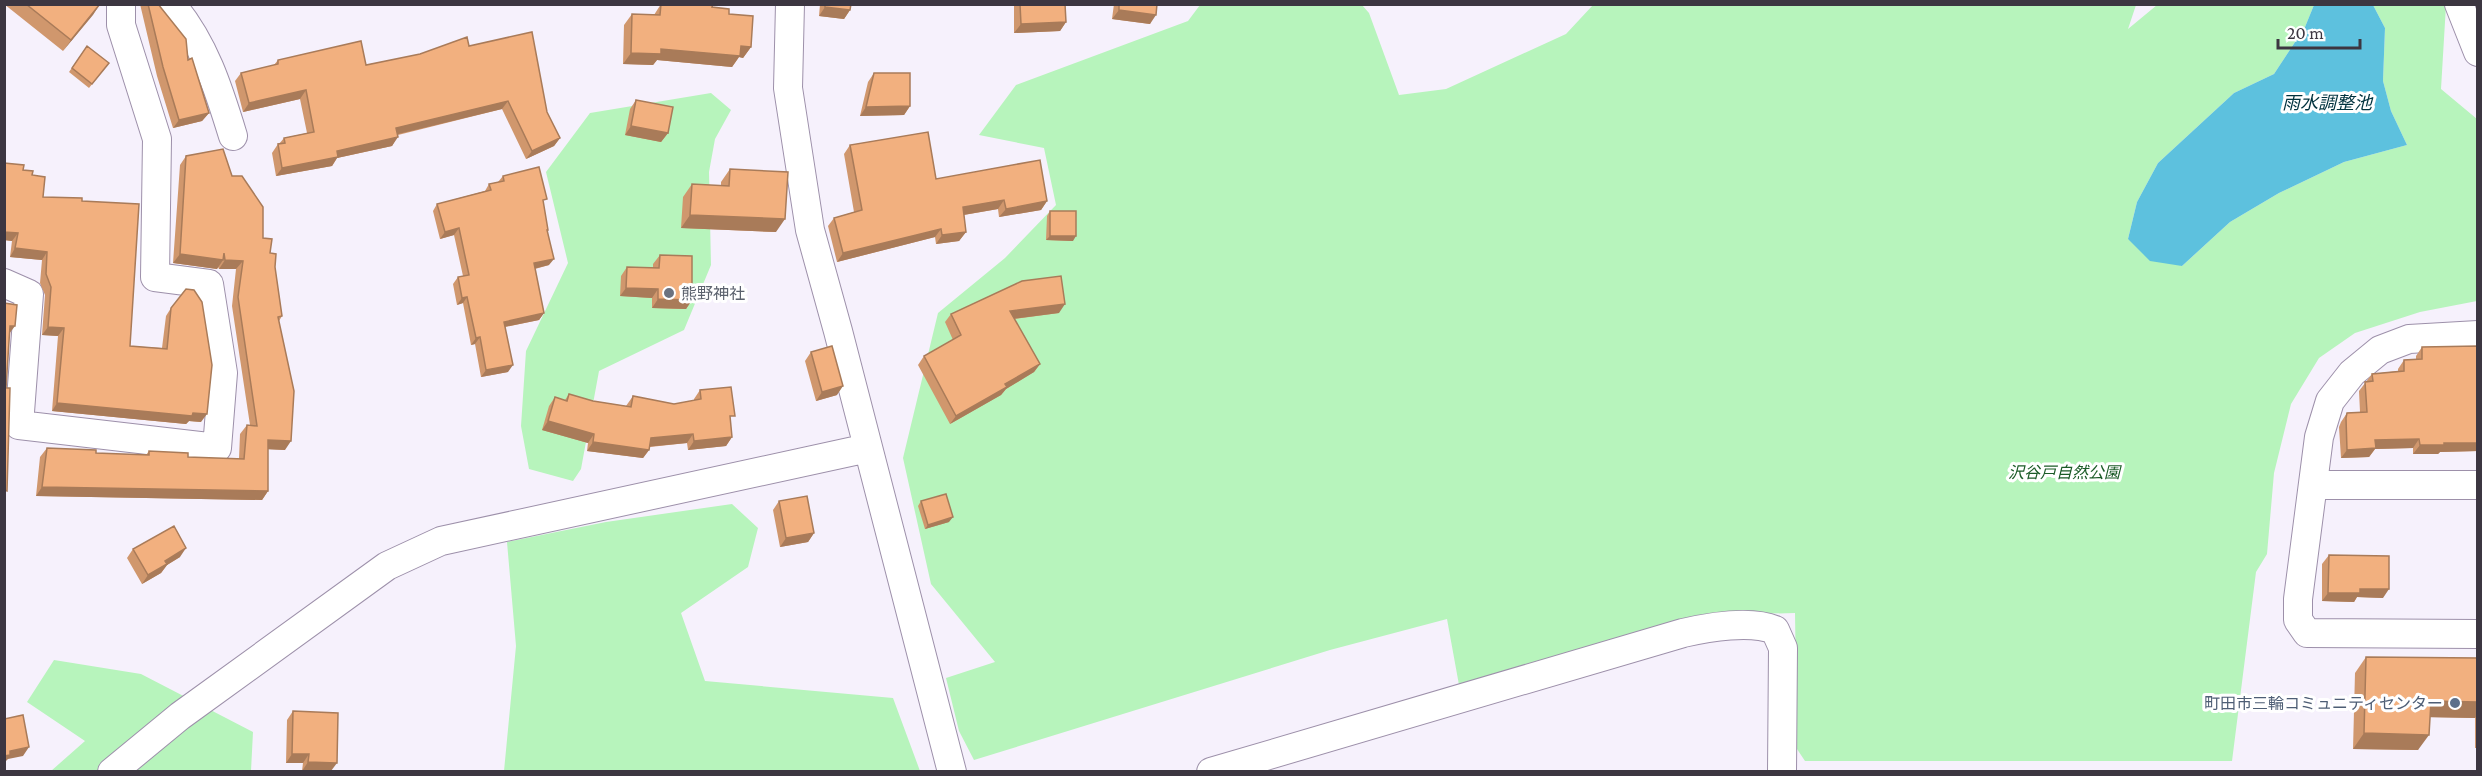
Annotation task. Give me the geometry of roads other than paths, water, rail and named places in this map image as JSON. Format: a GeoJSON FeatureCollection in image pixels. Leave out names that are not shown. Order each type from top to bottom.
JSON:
{"type":"FeatureCollection","features":[{"type":"Feature","properties":{"kind":"street"},"geometry":{"type":"LineString","coordinates":[[4,283],[29,294],[19,424],[218,448],[223,373],[209,284],[155,277],[157,139],[121,25],[121,4]]}},
{"type":"Feature","properties":{"kind":"street"},"geometry":{"type":"LineString","coordinates":[[171,4],[184,20],[216,81],[233,136]]}},
{"type":"Feature","properties":{"kind":"street"},"geometry":{"type":"LineString","coordinates":[[790,4],[788,88],[810,230],[952,771]]}},
{"type":"Feature","properties":{"kind":"street"},"geometry":{"type":"LineString","coordinates":[[2459,4],[2478,52]]}},
{"type":"Feature","properties":{"kind":"street"},"geometry":{"type":"LineString","coordinates":[[2478,335],[2409,339],[2380,350],[2352,373],[2330,401],[2319,437],[2298,599],[2298,620],[2307,633],[2478,634]]}},
{"type":"Feature","properties":{"kind":"street"},"geometry":{"type":"LineString","coordinates":[[112,771],[180,716],[387,566],[441,541],[868,448]]}},
{"type":"Feature","properties":{"kind":"street"},"geometry":{"type":"LineString","coordinates":[[2313,484],[2478,485]]}},
{"type":"Feature","properties":{"kind":"street"},"geometry":{"type":"LineString","coordinates":[[1211,771],[1683,633],[1710,627],[1765,626],[1775,630],[1783,648],[1782,771]]}},
{"type":"Feature","properties":{"kind":"water","name":"雨水調整池"},"geometry":{"type":"Polygon","coordinates":[[[2314,5],[2373,5],[2385,28],[2383,81],[2391,111],[2407,145],[2344,162],[2279,193],[2230,222],[2182,266],[2150,261],[2128,239],[2137,202],[2158,163],[2234,93],[2274,74],[2305,27],[2314,5]]]}},
{"type":"Feature","properties":{"kind":"place","name":"熊野神社"},"geometry":{"type":"Point","coordinates":[669,293]}},
{"type":"Feature","properties":{"kind":"place","name":"町田市三輪コミュニティセンター"},"geometry":{"type":"Point","coordinates":[2455,703]}},
{"type":"Feature","properties":{"kind":"park label","name":"沢谷戸自然公園"},"geometry":{"type":"Point","coordinates":[2064,472]}}]}
